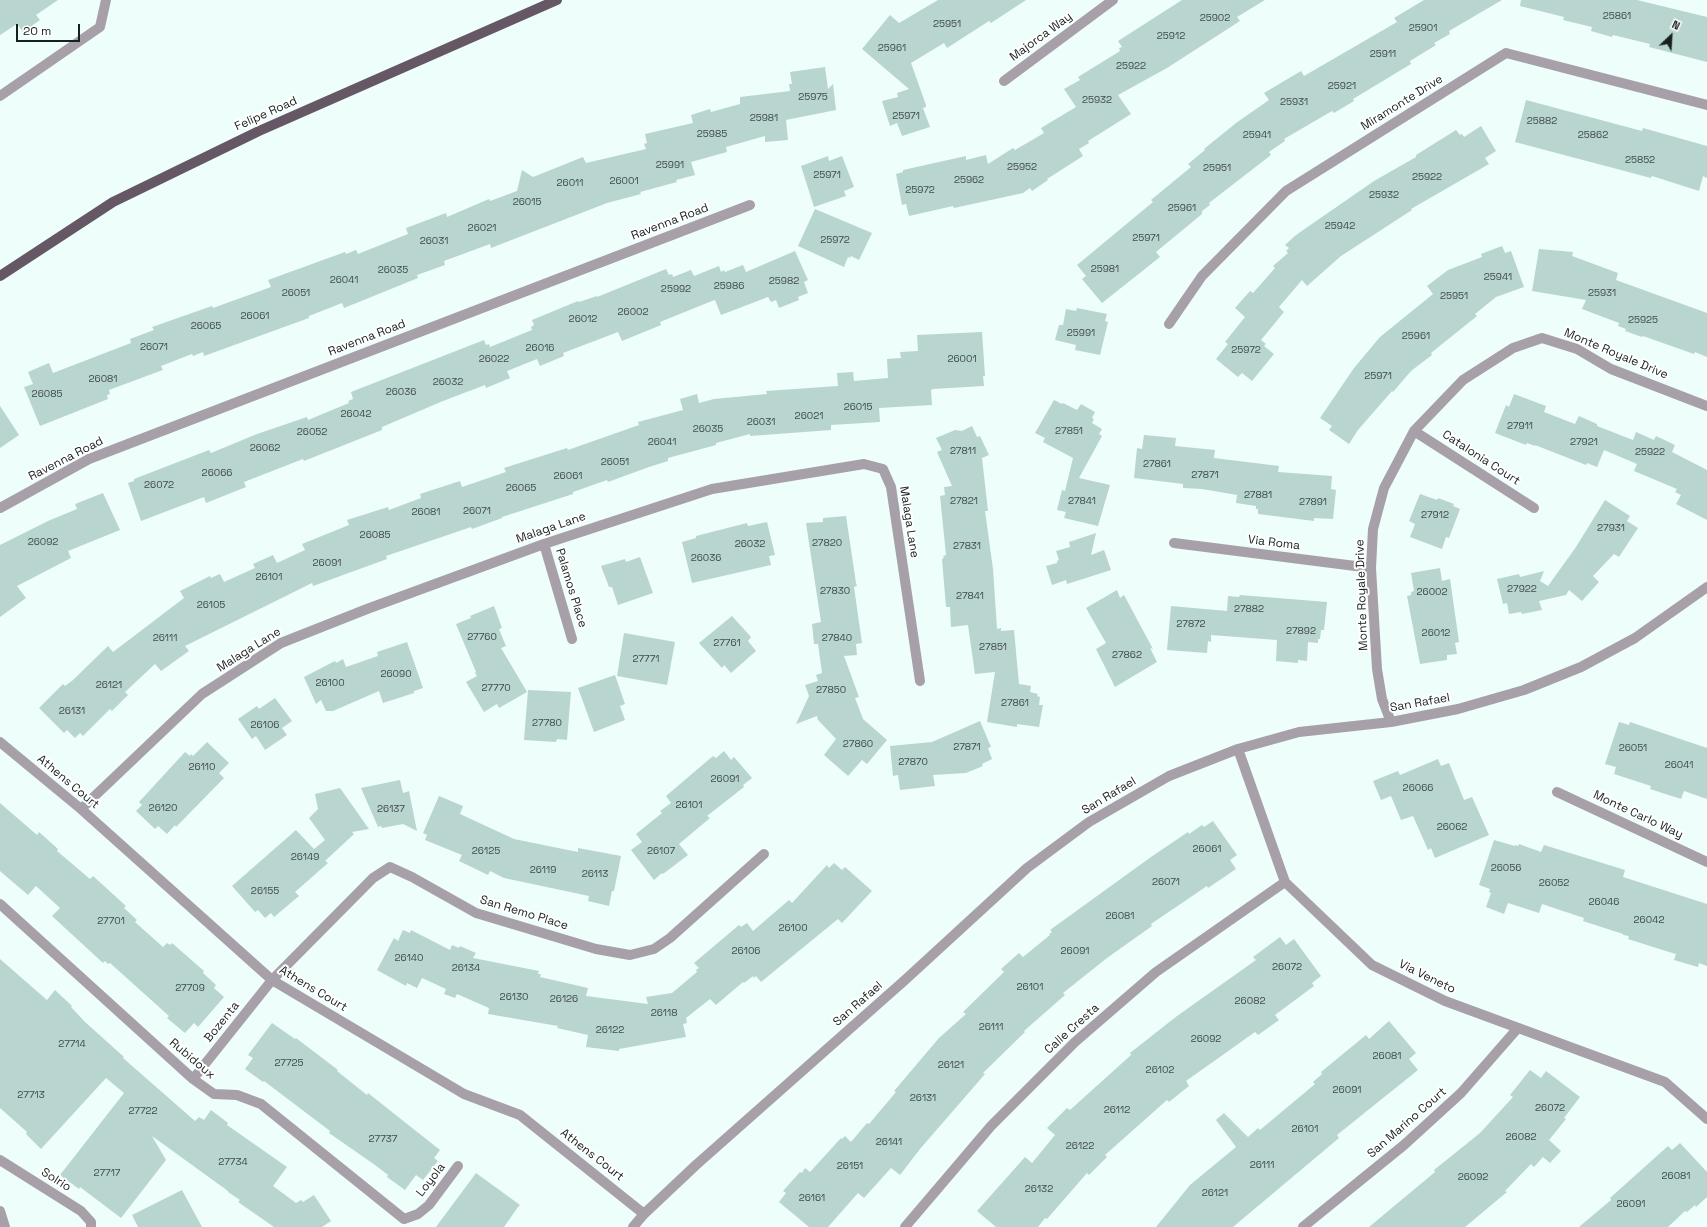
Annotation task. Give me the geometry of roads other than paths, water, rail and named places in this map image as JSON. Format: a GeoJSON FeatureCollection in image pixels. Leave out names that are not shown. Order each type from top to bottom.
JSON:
{"type":"FeatureCollection","features":[{"type":"Feature","properties":{"kind":"main road","name":"Felipe Road"},"geometry":{"type":"LineString","coordinates":[[0,276],[113,202],[259,131],[557,0]]}},
{"type":"Feature","properties":{"kind":"street"},"geometry":{"type":"LineString","coordinates":[[0,96],[100,26],[106,0]]}},
{"type":"Feature","properties":{"kind":"street","name":"Majorca Way"},"geometry":{"type":"LineString","coordinates":[[1004,81],[1113,0]]}},
{"type":"Feature","properties":{"kind":"street","name":"Miramonte Drive"},"geometry":{"type":"LineString","coordinates":[[1169,324],[1202,276],[1286,192],[1506,53],[1707,105]]}},
{"type":"Feature","properties":{"kind":"street","name":"Ravenna Road"},"geometry":{"type":"LineString","coordinates":[[0,508],[89,459],[750,205]]}},
{"type":"Feature","properties":{"kind":"street","name":"Monte Royale Drive"},"geometry":{"type":"LineString","coordinates":[[1391,722],[1382,699],[1377,669],[1371,568],[1373,529],[1384,488],[1414,431],[1463,380],[1513,348],[1542,338],[1577,349],[1611,369],[1707,406]]}},
{"type":"Feature","properties":{"kind":"street","name":"Catalonia Court"},"geometry":{"type":"LineString","coordinates":[[1414,431],[1534,508]]}},
{"type":"Feature","properties":{"kind":"street","name":"Malaga Lane"},"geometry":{"type":"LineString","coordinates":[[81,809],[202,694],[281,643],[367,609],[544,544],[712,489],[864,464],[884,469],[891,487],[920,681]]}},
{"type":"Feature","properties":{"kind":"street","name":"Via Roma"},"geometry":{"type":"LineString","coordinates":[[1174,543],[1371,568]]}},
{"type":"Feature","properties":{"kind":"street","name":"Palamos Place"},"geometry":{"type":"LineString","coordinates":[[544,544],[572,639]]}},
{"type":"Feature","properties":{"kind":"street","name":"San Rafael"},"geometry":{"type":"LineString","coordinates":[[633,1227],[644,1214],[696,1165],[1028,868],[1089,822],[1169,776],[1238,749],[1299,732],[1391,722],[1458,710],[1524,690],[1581,667],[1635,638],[1707,587]]}},
{"type":"Feature","properties":{"kind":"street","name":"Athens Court"},"geometry":{"type":"LineString","coordinates":[[0,742],[81,809],[272,980],[464,1094],[520,1115],[644,1214]]}},
{"type":"Feature","properties":{"kind":"street","name":"Via Veneto"},"geometry":{"type":"LineString","coordinates":[[1238,749],[1285,882],[1372,965],[1445,1002],[1665,1082],[1707,1119]]}},
{"type":"Feature","properties":{"kind":"street","name":"Monte Carlo Way"},"geometry":{"type":"LineString","coordinates":[[1557,792],[1707,862]]}},
{"type":"Feature","properties":{"kind":"street","name":"San Remo Place"},"geometry":{"type":"LineString","coordinates":[[272,980],[372,878],[390,867],[412,877],[476,913],[596,949],[630,955],[654,949],[670,938],[764,854]]}},
{"type":"Feature","properties":{"kind":"street","name":"Calle Cresta"},"geometry":{"type":"LineString","coordinates":[[905,1227],[991,1126],[1075,1042],[1156,972],[1285,882]]}},
{"type":"Feature","properties":{"kind":"street","name":"Rubidoux"},"geometry":{"type":"LineString","coordinates":[[0,905],[193,1079],[214,1094],[237,1095],[261,1104],[402,1223]]}},
{"type":"Feature","properties":{"kind":"street","name":"Bozenta"},"geometry":{"type":"LineString","coordinates":[[193,1079],[272,980]]}},
{"type":"Feature","properties":{"kind":"street","name":"San Marino Court"},"geometry":{"type":"LineString","coordinates":[[1303,1227],[1404,1145],[1461,1093],[1517,1029]]}},
{"type":"Feature","properties":{"kind":"street","name":"Solrio"},"geometry":{"type":"LineString","coordinates":[[0,1160],[81,1211],[91,1222],[91,1227]]}},
{"type":"Feature","properties":{"kind":"street","name":"Loyola"},"geometry":{"type":"LineString","coordinates":[[402,1223],[418,1214],[429,1205],[458,1166]]}},
{"type":"Feature","properties":{"kind":"street"},"geometry":{"type":"LineString","coordinates":[[0,1211],[5,1227]]}}]}
